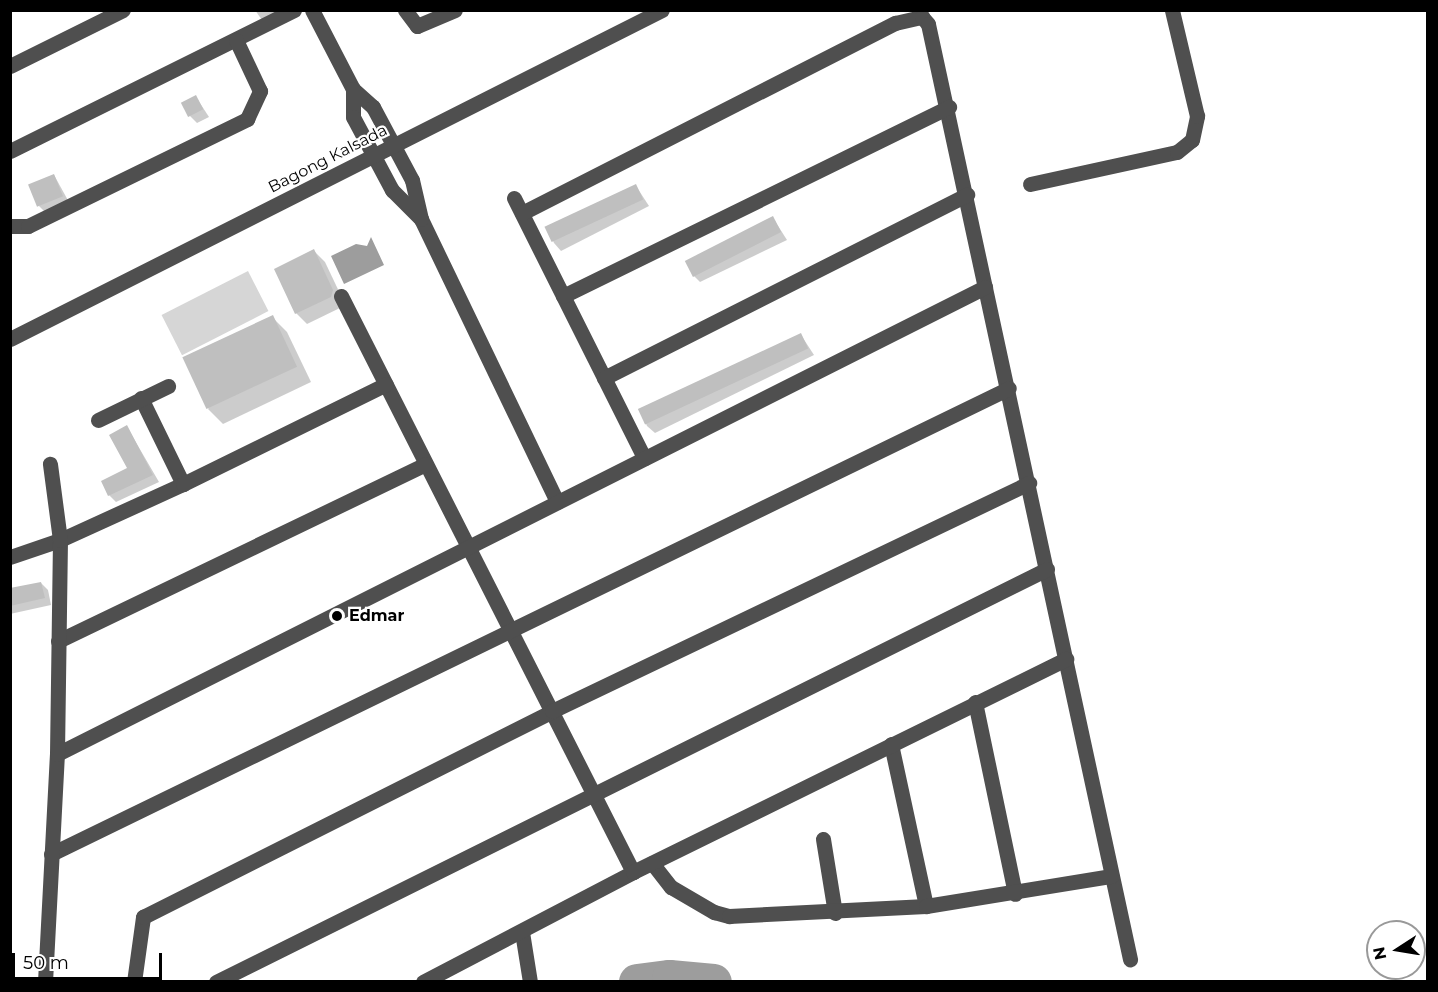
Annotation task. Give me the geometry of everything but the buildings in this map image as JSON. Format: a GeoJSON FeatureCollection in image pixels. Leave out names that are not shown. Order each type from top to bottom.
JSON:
{"type":"FeatureCollection","features":[{"type":"Feature","properties":{"kind":"street"},"geometry":{"type":"LineString","coordinates":[[10,66],[123,10]]}},
{"type":"Feature","properties":{"kind":"street"},"geometry":{"type":"LineString","coordinates":[[10,151],[294,10]]}},
{"type":"Feature","properties":{"kind":"street"},"geometry":{"type":"LineString","coordinates":[[312,10],[353,89],[373,107],[412,180],[421,219],[557,502]]}},
{"type":"Feature","properties":{"kind":"street"},"geometry":{"type":"LineString","coordinates":[[405,10],[417,26],[455,10]]}},
{"type":"Feature","properties":{"kind":"street","name":"Bagong Kalsada"},"geometry":{"type":"LineString","coordinates":[[10,339],[662,10]]}},
{"type":"Feature","properties":{"kind":"street"},"geometry":{"type":"LineString","coordinates":[[1030,184],[1177,152],[1192,140],[1197,116],[1172,10]]}},
{"type":"Feature","properties":{"kind":"street"},"geometry":{"type":"LineString","coordinates":[[522,213],[911,18],[922,17],[928,24],[949,107],[985,287],[1130,959]]}},
{"type":"Feature","properties":{"kind":"street"},"geometry":{"type":"LineString","coordinates":[[10,226],[28,226],[248,119],[260,91],[236,40]]}},
{"type":"Feature","properties":{"kind":"street"},"geometry":{"type":"LineString","coordinates":[[353,89],[353,117],[392,190],[421,219]]}},
{"type":"Feature","properties":{"kind":"street"},"geometry":{"type":"LineString","coordinates":[[563,296],[949,107]]}},
{"type":"Feature","properties":{"kind":"street"},"geometry":{"type":"LineString","coordinates":[[604,378],[968,195]]}},
{"type":"Feature","properties":{"kind":"street"},"geometry":{"type":"LineString","coordinates":[[514,198],[644,458]]}},
{"type":"Feature","properties":{"kind":"street"},"geometry":{"type":"LineString","coordinates":[[57,754],[985,287]]}},
{"type":"Feature","properties":{"kind":"street"},"geometry":{"type":"LineString","coordinates":[[341,296],[633,872]]}},
{"type":"Feature","properties":{"kind":"street"},"geometry":{"type":"LineString","coordinates":[[10,557],[60,540],[183,484],[386,384]]}},
{"type":"Feature","properties":{"kind":"street"},"geometry":{"type":"LineString","coordinates":[[98,420],[168,386]]}},
{"type":"Feature","properties":{"kind":"street"},"geometry":{"type":"LineString","coordinates":[[51,854],[1008,388]]}},
{"type":"Feature","properties":{"kind":"street"},"geometry":{"type":"LineString","coordinates":[[141,398],[183,484]]}},
{"type":"Feature","properties":{"kind":"street"},"geometry":{"type":"LineString","coordinates":[[45,981],[57,754],[60,540],[50,464]]}},
{"type":"Feature","properties":{"kind":"street"},"geometry":{"type":"LineString","coordinates":[[58,641],[426,464]]}},
{"type":"Feature","properties":{"kind":"street"},"geometry":{"type":"LineString","coordinates":[[134,981],[143,917],[552,711],[1029,483]]}},
{"type":"Feature","properties":{"kind":"street"},"geometry":{"type":"LineString","coordinates":[[216,981],[593,792],[1047,569]]}},
{"type":"Feature","properties":{"kind":"street"},"geometry":{"type":"LineString","coordinates":[[423,981],[522,932],[633,872],[1066,659]]}},
{"type":"Feature","properties":{"kind":"street"},"geometry":{"type":"LineString","coordinates":[[975,702],[1015,894]]}},
{"type":"Feature","properties":{"kind":"street"},"geometry":{"type":"LineString","coordinates":[[891,744],[926,906]]}},
{"type":"Feature","properties":{"kind":"street"},"geometry":{"type":"LineString","coordinates":[[823,839],[836,913]]}},
{"type":"Feature","properties":{"kind":"street"},"geometry":{"type":"LineString","coordinates":[[652,863],[671,887],[714,912],[729,916],[836,913],[926,906],[1015,894],[1112,876]]}},
{"type":"Feature","properties":{"kind":"street"},"geometry":{"type":"LineString","coordinates":[[522,932],[530,981]]}},
{"type":"Feature","properties":{"kind":"shaded area"},"geometry":{"type":"Polygon","coordinates":[[[371,237],[384,265],[344,284],[331,256],[356,244],[367,246],[371,237]]]}},
{"type":"Feature","properties":{"kind":"shaded area"},"geometry":{"type":"Polygon","coordinates":[[[248,271],[268,311],[182,355],[162,315],[248,271]]]}},
{"type":"Feature","properties":{"kind":"waterway"},"geometry":{"type":"LineString","coordinates":[[637,982],[670,978],[714,982]]}},
{"type":"Feature","properties":{"kind":"place","name":"Edmar"},"geometry":{"type":"Point","coordinates":[337,616]}}]}
